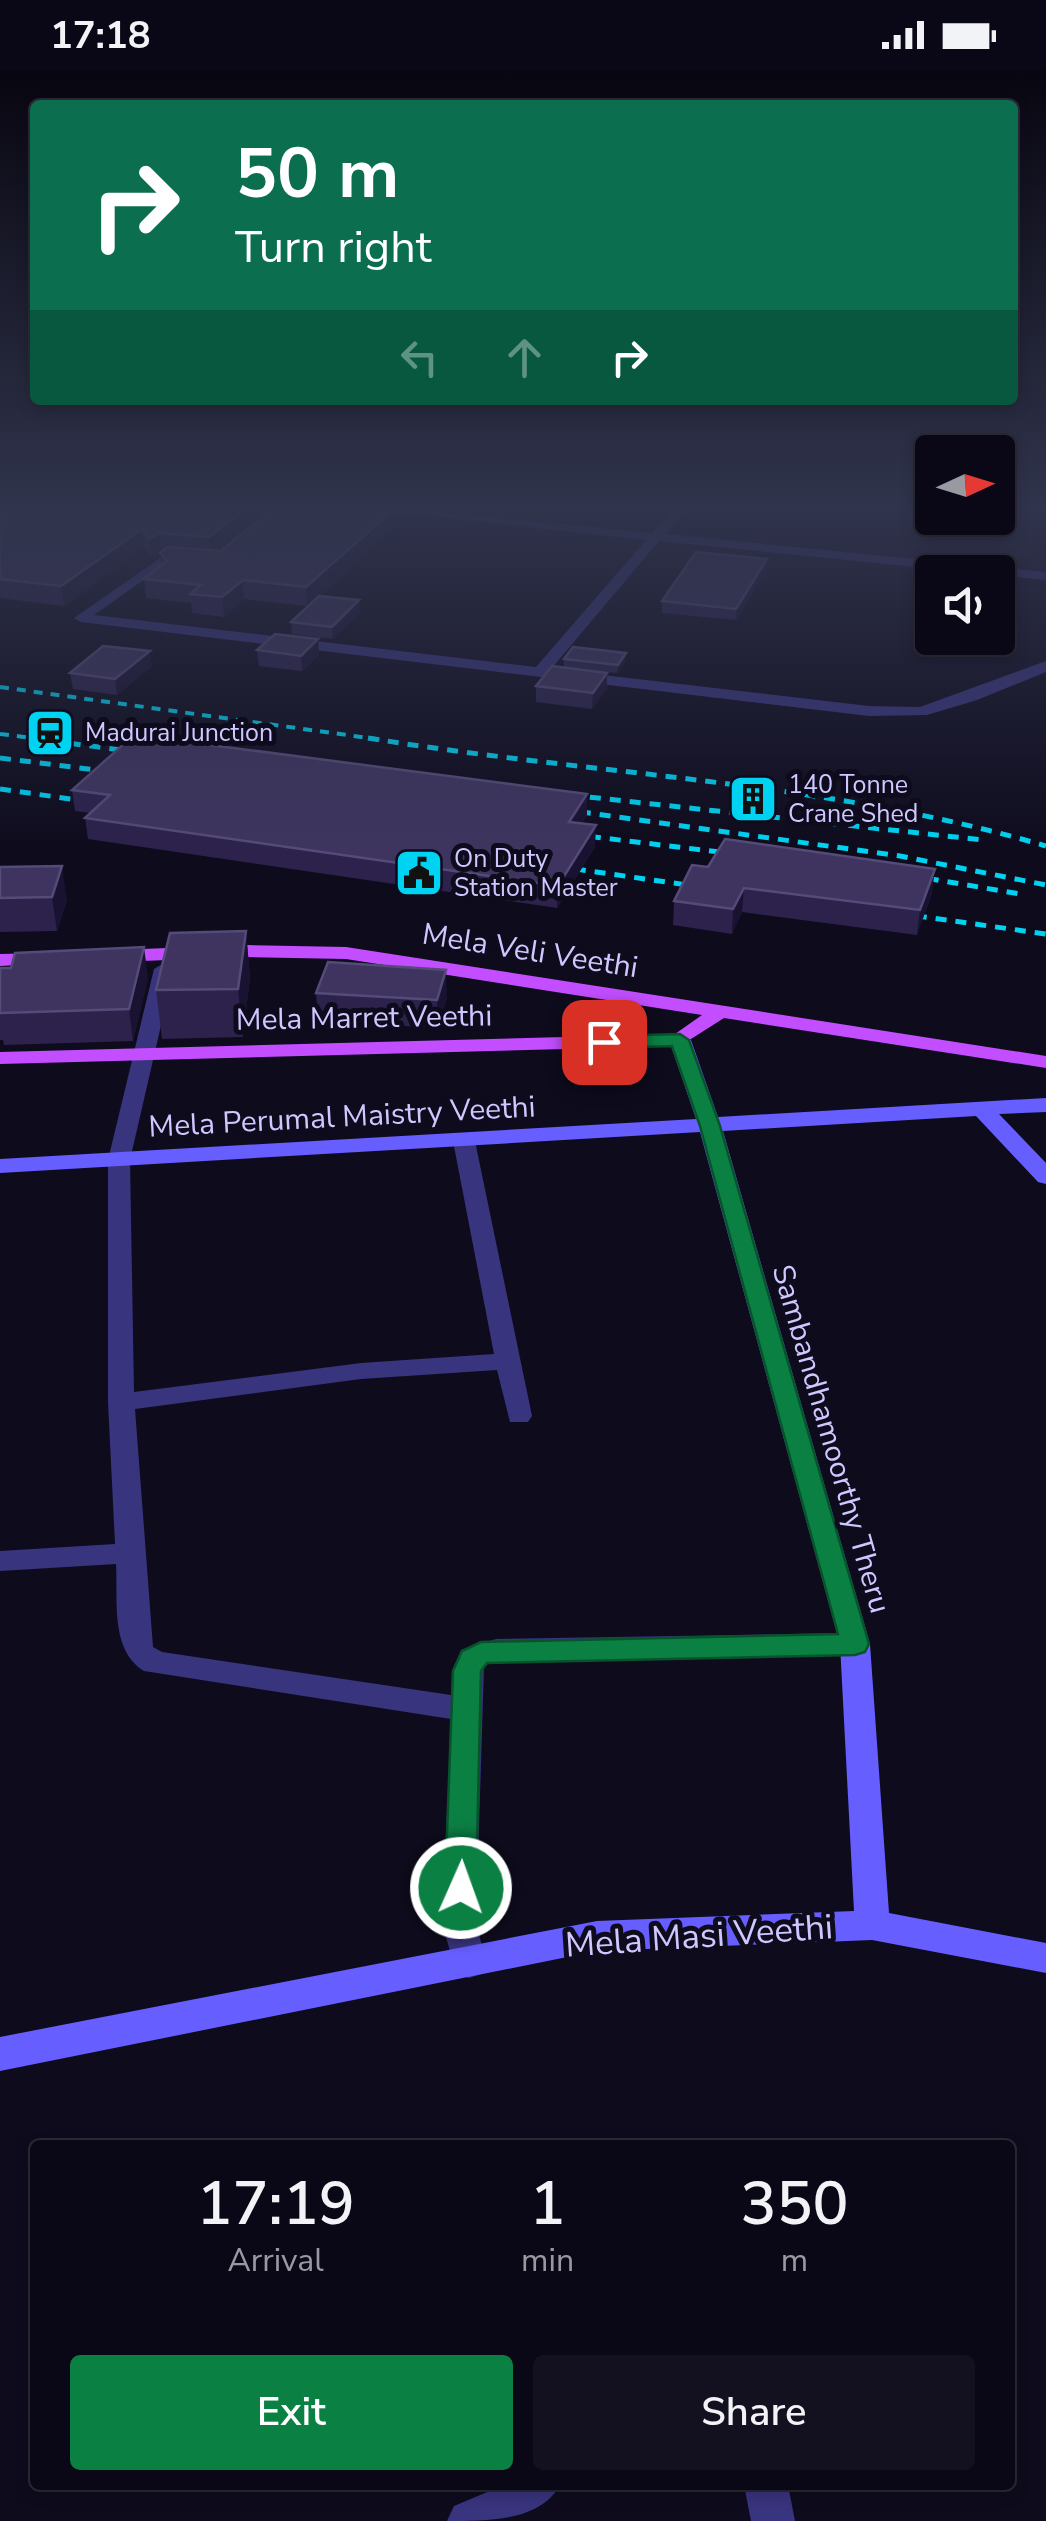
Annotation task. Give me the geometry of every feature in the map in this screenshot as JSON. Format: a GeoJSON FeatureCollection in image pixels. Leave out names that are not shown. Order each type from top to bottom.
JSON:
{"type":"FeatureCollection","features":[{"type":"Feature","properties":{"kind":"main road","name":"Mela Veli Veethi"},"geometry":{"type":"LineString","coordinates":[[98,956],[346,953],[1046,1062]]}},
{"type":"Feature","properties":{"kind":"main road"},"geometry":{"type":"LineString","coordinates":[[0,960],[59,958]]}},
{"type":"Feature","properties":{"kind":"main road"},"geometry":{"type":"LineString","coordinates":[[680,1040],[721,1012]]}},
{"type":"Feature","properties":{"kind":"main road","name":"Mela Marret Veethi"},"geometry":{"type":"LineString","coordinates":[[0,1058],[680,1040]]}},
{"type":"Feature","properties":{"kind":"street"},"geometry":{"type":"LineString","coordinates":[[101,620],[823,707],[921,712],[972,697],[1046,666]]}},
{"type":"Feature","properties":{"kind":"street"},"geometry":{"type":"LineString","coordinates":[[539,673],[585,620]]}},
{"type":"Feature","properties":{"kind":"street"},"geometry":{"type":"LineString","coordinates":[[168,954],[119,1160],[121,1402],[136,1641],[142,1655],[155,1663],[467,1708]]}},
{"type":"Feature","properties":{"kind":"street","name":"Sambandhamoorthy Theru"},"geometry":{"type":"LineString","coordinates":[[680,1040],[710,1126],[855,1644],[872,1924]]}},
{"type":"Feature","properties":{"kind":"street","name":"Mela Perumal Maistry Veethi"},"geometry":{"type":"LineString","coordinates":[[0,1166],[1046,1105]]}},
{"type":"Feature","properties":{"kind":"street"},"geometry":{"type":"LineString","coordinates":[[982,1110],[1046,1177]]}},
{"type":"Feature","properties":{"kind":"street"},"geometry":{"type":"LineString","coordinates":[[464,1140],[519,1416]]}},
{"type":"Feature","properties":{"kind":"street"},"geometry":{"type":"LineString","coordinates":[[121,1402],[361,1371],[508,1361]]}},
{"type":"Feature","properties":{"kind":"street"},"geometry":{"type":"LineString","coordinates":[[0,1561],[130,1554]]}},
{"type":"Feature","properties":{"kind":"street"},"geometry":{"type":"LineString","coordinates":[[468,1963],[460,1924],[467,1671],[472,1658],[496,1650],[855,1644]]}},
{"type":"Feature","properties":{"kind":"street","name":"Mela Masi Veethi"},"geometry":{"type":"LineString","coordinates":[[0,2054],[597,1936],[872,1924],[1046,1958]]}},
{"type":"Feature","properties":{"kind":"street"},"geometry":{"type":"LineString","coordinates":[[469,2521],[516,2503],[532,2490]]}},
{"type":"Feature","properties":{"kind":"street"},"geometry":{"type":"LineString","coordinates":[[767,2490],[774,2521]]}},
{"type":"Feature","properties":{"kind":"building"},"geometry":{"type":"Polygon","coordinates":[[[293,620],[339,620],[332,627],[293,620]]]}},
{"type":"Feature","properties":{"kind":"building"},"geometry":{"type":"Polygon","coordinates":[[[275,634],[318,639],[301,656],[257,650],[275,634]]]}},
{"type":"Feature","properties":{"kind":"building"},"geometry":{"type":"Polygon","coordinates":[[[103,646],[150,651],[115,679],[70,673],[103,646]]]}},
{"type":"Feature","properties":{"kind":"building"},"geometry":{"type":"Polygon","coordinates":[[[573,647],[626,653],[618,665],[564,659],[573,647]]]}},
{"type":"Feature","properties":{"kind":"building"},"geometry":{"type":"Polygon","coordinates":[[[552,666],[607,673],[593,693],[536,686],[552,666]]]}},
{"type":"Feature","properties":{"kind":"building"},"geometry":{"type":"Polygon","coordinates":[[[134,735],[587,794],[569,822],[596,825],[558,886],[85,818],[110,795],[72,790],[134,735]]]}},
{"type":"Feature","properties":{"kind":"building"},"geometry":{"type":"Polygon","coordinates":[[[725,839],[935,869],[920,910],[744,888],[733,909],[674,901],[692,865],[708,867],[725,839]]]}},
{"type":"Feature","properties":{"kind":"building"},"geometry":{"type":"Polygon","coordinates":[[[62,866],[52,897],[0,898],[0,867],[62,866]]]}},
{"type":"Feature","properties":{"kind":"building"},"geometry":{"type":"Polygon","coordinates":[[[246,931],[238,989],[156,990],[170,933],[246,931]]]}},
{"type":"Feature","properties":{"kind":"building"},"geometry":{"type":"Polygon","coordinates":[[[144,947],[129,1009],[0,1013],[0,968],[11,968],[15,953],[144,947]]]}},
{"type":"Feature","properties":{"kind":"building"},"geometry":{"type":"Polygon","coordinates":[[[328,962],[446,970],[437,1000],[316,993],[328,962]]]}},
{"type":"Feature","properties":{"kind":"railway"},"geometry":{"type":"LineString","coordinates":[[0,687],[383,740]]}},
{"type":"Feature","properties":{"kind":"railway"},"geometry":{"type":"LineString","coordinates":[[0,734],[49,740]]}},
{"type":"Feature","properties":{"kind":"railway"},"geometry":{"type":"LineString","coordinates":[[30,738],[144,753]]}},
{"type":"Feature","properties":{"kind":"railway"},"geometry":{"type":"LineString","coordinates":[[368,738],[794,793],[963,824],[1046,846]]}},
{"type":"Feature","properties":{"kind":"railway"},"geometry":{"type":"LineString","coordinates":[[0,758],[120,773]]}},
{"type":"Feature","properties":{"kind":"railway"},"geometry":{"type":"LineString","coordinates":[[0,789],[99,803]]}},
{"type":"Feature","properties":{"kind":"railway"},"geometry":{"type":"LineString","coordinates":[[570,795],[983,840]]}},
{"type":"Feature","properties":{"kind":"railway"},"geometry":{"type":"LineString","coordinates":[[560,809],[900,856],[1046,885]]}},
{"type":"Feature","properties":{"kind":"railway"},"geometry":{"type":"LineString","coordinates":[[570,834],[744,855]]}},
{"type":"Feature","properties":{"kind":"railway"},"geometry":{"type":"LineString","coordinates":[[555,866],[708,888]]}},
{"type":"Feature","properties":{"kind":"railway"},"geometry":{"type":"LineString","coordinates":[[908,875],[1026,895]]}},
{"type":"Feature","properties":{"kind":"railway"},"geometry":{"type":"LineString","coordinates":[[896,913],[1046,934]]}},
{"type":"Feature","properties":{"kind":"place","name":"Madurai Junction"},"geometry":{"type":"Point","coordinates":[50,733]}},
{"type":"Feature","properties":{"kind":"place","name":"140 Tonne Crane Shed"},"geometry":{"type":"Point","coordinates":[753,799]}},
{"type":"Feature","properties":{"kind":"place","name":"On Duty Station Master"},"geometry":{"type":"Point","coordinates":[419,873]}},
{"type":"Feature","properties":{"kind":"route"},"geometry":{"type":"LineString","coordinates":[[461,1888],[467,1671],[472,1658],[481,1652],[855,1644],[710,1126],[680,1040],[604,1042]]}}]}
